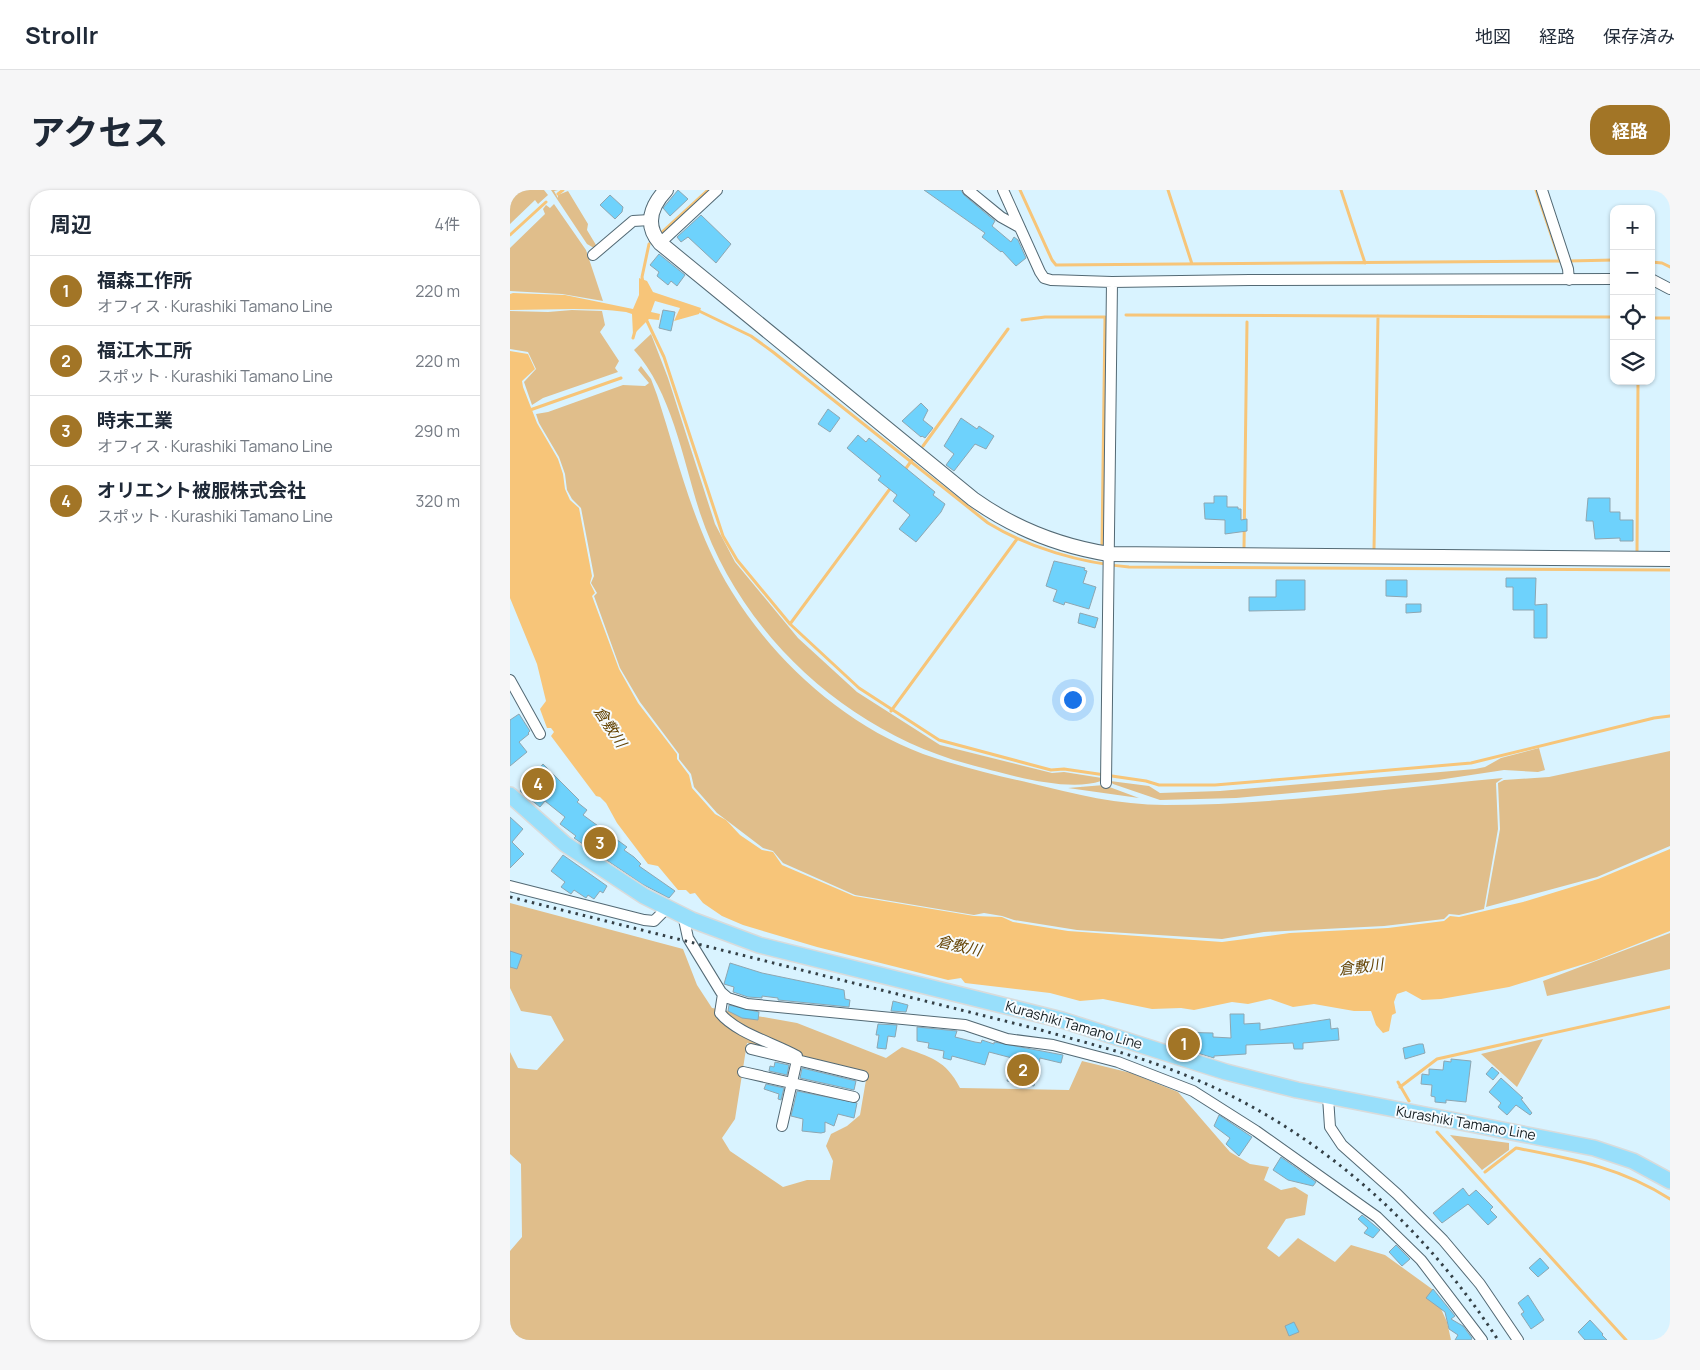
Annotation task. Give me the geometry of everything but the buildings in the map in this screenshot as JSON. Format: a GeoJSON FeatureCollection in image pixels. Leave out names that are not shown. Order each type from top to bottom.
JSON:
{"type":"FeatureCollection","features":[{"type":"Feature","properties":{"kind":"main road","name":"Kurashiki Tamano Line"},"geometry":{"type":"LineString","coordinates":[[510,795],[565,844],[614,878],[667,908],[759,945],[1062,1020],[1226,1072],[1328,1098],[1594,1148],[1633,1162],[1670,1181]]}},
{"type":"Feature","properties":{"kind":"street"},"geometry":{"type":"LineString","coordinates":[[666,190],[652,209],[650,220],[653,232],[660,243],[986,509],[1015,526],[1047,540],[1109,562],[1670,559]]}},
{"type":"Feature","properties":{"kind":"street"},"geometry":{"type":"LineString","coordinates":[[660,243],[717,190]]}},
{"type":"Feature","properties":{"kind":"street"},"geometry":{"type":"LineString","coordinates":[[968,190],[1001,217],[1019,227]]}},
{"type":"Feature","properties":{"kind":"street"},"geometry":{"type":"LineString","coordinates":[[1002,190],[1044,278],[1112,282],[1610,279]]}},
{"type":"Feature","properties":{"kind":"street"},"geometry":{"type":"LineString","coordinates":[[1542,190],[1565,260],[1569,280]]}},
{"type":"Feature","properties":{"kind":"street"},"geometry":{"type":"LineString","coordinates":[[593,255],[633,221],[650,220]]}},
{"type":"Feature","properties":{"kind":"street"},"geometry":{"type":"LineString","coordinates":[[1106,779],[1109,562],[1108,436],[1112,282]]}},
{"type":"Feature","properties":{"kind":"street"},"geometry":{"type":"LineString","coordinates":[[1655,282],[1670,288]]}},
{"type":"Feature","properties":{"kind":"street"},"geometry":{"type":"LineString","coordinates":[[510,680],[540,734]]}},
{"type":"Feature","properties":{"kind":"street"},"geometry":{"type":"LineString","coordinates":[[510,886],[644,920],[654,921],[667,908]]}},
{"type":"Feature","properties":{"kind":"street"},"geometry":{"type":"LineString","coordinates":[[683,915],[688,938],[723,994],[728,998],[746,1004],[965,1025],[1007,1039],[1053,1045],[1118,1062],[1192,1091],[1272,1142],[1377,1217],[1421,1260],[1482,1340]]}},
{"type":"Feature","properties":{"kind":"street"},"geometry":{"type":"LineString","coordinates":[[723,994],[720,1012],[726,1020],[797,1056],[782,1126]]}},
{"type":"Feature","properties":{"kind":"street"},"geometry":{"type":"LineString","coordinates":[[751,1049],[863,1076]]}},
{"type":"Feature","properties":{"kind":"street"},"geometry":{"type":"LineString","coordinates":[[743,1072],[854,1097]]}},
{"type":"Feature","properties":{"kind":"street"},"geometry":{"type":"LineString","coordinates":[[1328,1098],[1330,1126],[1342,1145],[1397,1194],[1443,1240],[1480,1284],[1518,1340]]}},
{"type":"Feature","properties":{"kind":"shaded area"},"geometry":{"type":"Polygon","coordinates":[[[510,190],[544,190],[548,195],[538,204],[535,200],[510,224],[510,190]]]}},
{"type":"Feature","properties":{"kind":"shaded area"},"geometry":{"type":"Polygon","coordinates":[[[551,190],[558,190],[554,191],[558,198],[558,195],[568,191],[588,224],[587,230],[596,245],[594,248],[587,244],[551,190]]]}},
{"type":"Feature","properties":{"kind":"shaded area"},"geometry":{"type":"Polygon","coordinates":[[[554,204],[586,250],[603,301],[562,294],[510,291],[510,248],[545,214],[543,209],[546,205],[550,208],[554,204]]]}},
{"type":"Feature","properties":{"kind":"shaded area"},"geometry":{"type":"Polygon","coordinates":[[[572,310],[602,311],[605,325],[600,332],[619,361],[615,368],[618,372],[543,398],[532,405],[524,382],[536,369],[528,352],[510,349],[510,311],[548,312],[572,310]]]}},
{"type":"Feature","properties":{"kind":"shaded area"},"geometry":{"type":"Polygon","coordinates":[[[651,334],[668,378],[715,524],[735,562],[798,638],[857,692],[940,745],[1052,773],[1064,772],[1102,778],[1101,781],[1070,785],[1034,780],[968,764],[923,749],[880,728],[840,702],[803,671],[770,636],[742,598],[718,557],[700,513],[682,449],[667,406],[647,367],[634,350],[651,334]]]}},
{"type":"Feature","properties":{"kind":"shaded area"},"geometry":{"type":"Polygon","coordinates":[[[641,366],[651,379],[657,395],[697,521],[707,545],[732,592],[749,618],[791,666],[814,688],[866,726],[894,742],[923,754],[963,766],[1080,795],[1148,805],[1292,799],[1503,778],[1496,783],[1498,829],[1484,909],[1459,915],[1449,914],[1444,919],[1384,926],[1264,932],[1222,939],[1077,930],[984,913],[974,915],[855,895],[783,863],[773,851],[763,848],[717,813],[694,787],[691,774],[679,759],[679,754],[640,702],[620,668],[594,596],[597,593],[591,583],[594,576],[581,508],[572,499],[567,490],[565,474],[559,457],[539,423],[536,414],[548,412],[623,385],[645,386],[649,383],[638,370],[641,366]]]}},
{"type":"Feature","properties":{"kind":"shaded area"},"geometry":{"type":"Polygon","coordinates":[[[1539,748],[1545,770],[1538,772],[1504,770],[1438,780],[1236,798],[1160,800],[1113,784],[1110,781],[1149,786],[1160,793],[1220,791],[1475,769],[1485,767],[1501,758],[1539,748]]]}},
{"type":"Feature","properties":{"kind":"shaded area"},"geometry":{"type":"Polygon","coordinates":[[[1670,751],[1670,846],[1597,877],[1486,907],[1500,829],[1498,783],[1504,780],[1549,777],[1670,751]]]}},
{"type":"Feature","properties":{"kind":"shaded area"},"geometry":{"type":"Polygon","coordinates":[[[1104,785],[1139,798],[1068,788],[1104,785]]]}},
{"type":"Feature","properties":{"kind":"shaded area"},"geometry":{"type":"Polygon","coordinates":[[[510,903],[683,949],[697,985],[712,1008],[797,1023],[886,1058],[902,1047],[929,1057],[943,1065],[960,1088],[1069,1090],[1082,1061],[1131,1073],[1178,1092],[1230,1152],[1250,1164],[1269,1167],[1264,1180],[1281,1190],[1295,1187],[1308,1195],[1305,1215],[1286,1219],[1267,1248],[1279,1257],[1298,1238],[1335,1262],[1351,1245],[1385,1255],[1432,1289],[1447,1322],[1451,1340],[510,1340],[510,1251],[522,1237],[521,1164],[510,1154],[510,1052],[518,1068],[537,1070],[564,1040],[551,1016],[521,1011],[510,988],[510,903]],[[747,1043],[735,1119],[722,1138],[730,1151],[783,1187],[807,1180],[830,1180],[833,1161],[826,1146],[831,1134],[847,1126],[860,1115],[867,1074],[747,1043]]]}},
{"type":"Feature","properties":{"kind":"shaded area"},"geometry":{"type":"Polygon","coordinates":[[[1670,933],[1670,969],[1547,996],[1543,981],[1670,933]]]}},
{"type":"Feature","properties":{"kind":"shaded area"},"geometry":{"type":"Polygon","coordinates":[[[1543,1039],[1517,1087],[1481,1054],[1543,1039]]]}},
{"type":"Feature","properties":{"kind":"shaded area"},"geometry":{"type":"Polygon","coordinates":[[[1450,1135],[1509,1143],[1509,1150],[1482,1170],[1450,1135]]]}},
{"type":"Feature","properties":{"kind":"water"},"geometry":{"type":"Polygon","coordinates":[[[639,278],[647,281],[653,292],[701,308],[699,314],[674,321],[680,308],[655,301],[651,312],[660,314],[659,320],[649,319],[633,335],[632,314],[626,312],[582,309],[510,310],[510,294],[513,293],[565,295],[633,309],[639,295],[639,278]]]}},
{"type":"Feature","properties":{"kind":"water","name":"倉敷川"},"geometry":{"type":"Polygon","coordinates":[[[510,351],[528,354],[535,369],[522,381],[523,387],[537,423],[558,459],[565,489],[570,500],[579,508],[592,576],[590,583],[595,593],[592,596],[619,669],[638,703],[677,754],[677,759],[689,775],[692,788],[715,814],[726,820],[740,835],[762,850],[773,852],[782,865],[854,896],[974,916],[1002,917],[1013,922],[1068,931],[1222,942],[1290,933],[1388,928],[1444,921],[1450,916],[1459,917],[1523,902],[1598,879],[1670,849],[1670,931],[1594,961],[1509,987],[1441,999],[1422,1000],[1406,991],[1397,994],[1394,1002],[1396,1013],[1392,1015],[1389,1031],[1383,1033],[1376,1025],[1371,1011],[1354,1011],[1314,1004],[1293,1007],[1270,999],[1248,1004],[1232,1002],[1194,1010],[1181,1008],[1152,1009],[1103,999],[1080,1001],[1050,993],[965,983],[961,978],[948,980],[817,947],[743,925],[722,916],[703,903],[695,893],[690,894],[686,890],[678,890],[658,866],[648,864],[617,823],[606,803],[596,796],[551,736],[554,732],[551,728],[547,728],[540,709],[546,701],[537,664],[510,598],[510,351]]]}},
{"type":"Feature","properties":{"kind":"waterway"},"geometry":{"type":"LineString","coordinates":[[558,194],[563,190]]}},
{"type":"Feature","properties":{"kind":"waterway"},"geometry":{"type":"LineString","coordinates":[[661,233],[708,190]]}},
{"type":"Feature","properties":{"kind":"waterway"},"geometry":{"type":"LineString","coordinates":[[1020,190],[1056,265],[1562,261]]}},
{"type":"Feature","properties":{"kind":"waterway"},"geometry":{"type":"LineString","coordinates":[[1168,190],[1192,264]]}},
{"type":"Feature","properties":{"kind":"waterway"},"geometry":{"type":"LineString","coordinates":[[1341,190],[1365,263]]}},
{"type":"Feature","properties":{"kind":"waterway"},"geometry":{"type":"LineString","coordinates":[[1536,190],[1560,261]]}},
{"type":"Feature","properties":{"kind":"waterway"},"geometry":{"type":"LineString","coordinates":[[510,235],[546,202]]}},
{"type":"Feature","properties":{"kind":"waterway"},"geometry":{"type":"LineString","coordinates":[[643,282],[642,277],[649,244]]}},
{"type":"Feature","properties":{"kind":"waterway"},"geometry":{"type":"LineString","coordinates":[[1568,261],[1610,260]]}},
{"type":"Feature","properties":{"kind":"waterway"},"geometry":{"type":"LineString","coordinates":[[1655,262],[1670,267]]}},
{"type":"Feature","properties":{"kind":"waterway"},"geometry":{"type":"LineString","coordinates":[[697,310],[751,336],[773,352],[988,523],[1038,547],[1074,558],[1129,567],[1670,570]]}},
{"type":"Feature","properties":{"kind":"waterway"},"geometry":{"type":"LineString","coordinates":[[1126,315],[1610,317]]}},
{"type":"Feature","properties":{"kind":"waterway"},"geometry":{"type":"LineString","coordinates":[[1374,549],[1378,316]]}},
{"type":"Feature","properties":{"kind":"waterway"},"geometry":{"type":"LineString","coordinates":[[1022,320],[1045,317],[1105,317],[1102,545]]}},
{"type":"Feature","properties":{"kind":"waterway"},"geometry":{"type":"LineString","coordinates":[[1655,318],[1670,318]]}},
{"type":"Feature","properties":{"kind":"waterway"},"geometry":{"type":"LineString","coordinates":[[646,319],[664,357],[723,536],[737,560],[790,624],[859,688],[939,740],[1051,770],[1064,769],[1146,781],[1159,785],[1215,785],[1471,763],[1654,718],[1670,716]]}},
{"type":"Feature","properties":{"kind":"waterway"},"geometry":{"type":"LineString","coordinates":[[1244,548],[1247,322]]}},
{"type":"Feature","properties":{"kind":"waterway"},"geometry":{"type":"LineString","coordinates":[[923,446],[1008,329]]}},
{"type":"Feature","properties":{"kind":"waterway"},"geometry":{"type":"LineString","coordinates":[[633,338],[635,331]]}},
{"type":"Feature","properties":{"kind":"waterway"},"geometry":{"type":"LineString","coordinates":[[530,410],[621,378]]}},
{"type":"Feature","properties":{"kind":"waterway"},"geometry":{"type":"LineString","coordinates":[[1637,553],[1638,385]]}},
{"type":"Feature","properties":{"kind":"waterway"},"geometry":{"type":"LineString","coordinates":[[904,471],[912,460]]}},
{"type":"Feature","properties":{"kind":"waterway"},"geometry":{"type":"LineString","coordinates":[[790,624],[892,486]]}},
{"type":"Feature","properties":{"kind":"waterway"},"geometry":{"type":"LineString","coordinates":[[891,711],[1017,539]]}},
{"type":"Feature","properties":{"kind":"waterway"},"geometry":{"type":"LineString","coordinates":[[1400,1087],[1437,1059],[1670,1007]]}},
{"type":"Feature","properties":{"kind":"waterway"},"geometry":{"type":"LineString","coordinates":[[1398,1082],[1409,1101]]}},
{"type":"Feature","properties":{"kind":"waterway"},"geometry":{"type":"LineString","coordinates":[[1437,1132],[1626,1340]]}},
{"type":"Feature","properties":{"kind":"waterway"},"geometry":{"type":"LineString","coordinates":[[1485,1172],[1516,1148],[1596,1166],[1633,1179],[1670,1199]]}},
{"type":"Feature","properties":{"kind":"waterway"},"geometry":{"type":"LineString","coordinates":[[1664,1340],[1670,1334]]}},
{"type":"Feature","properties":{"kind":"railway"},"geometry":{"type":"LineString","coordinates":[[510,897],[1041,1030],[1142,1059],[1224,1092],[1271,1118],[1316,1147],[1358,1180],[1397,1216],[1434,1255],[1468,1296],[1498,1340]]}},
{"type":"Feature","properties":{"kind":"place","name":"オリエント被服株式会社"},"geometry":{"type":"Point","coordinates":[538,784]}},
{"type":"Feature","properties":{"kind":"place","name":"時末工業"},"geometry":{"type":"Point","coordinates":[600,843]}},
{"type":"Feature","properties":{"kind":"place","name":"福森工作所"},"geometry":{"type":"Point","coordinates":[1184,1044]}},
{"type":"Feature","properties":{"kind":"place","name":"福江木工所"},"geometry":{"type":"Point","coordinates":[1023,1070]}}]}
